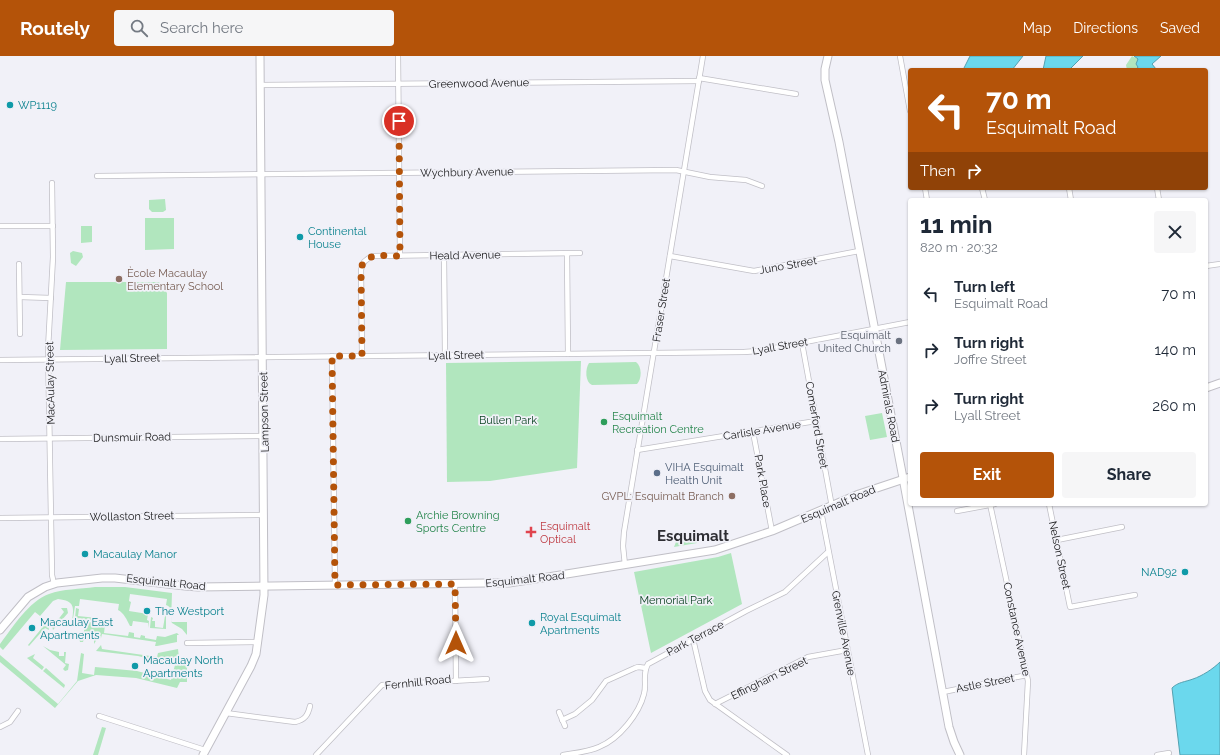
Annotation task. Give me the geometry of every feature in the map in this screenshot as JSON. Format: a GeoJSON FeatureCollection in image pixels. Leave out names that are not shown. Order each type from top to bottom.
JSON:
{"type":"FeatureCollection","features":[{"type":"Feature","properties":{"kind":"main road","name":"Lampson Street"},"geometry":{"type":"LineString","coordinates":[[204,752],[251,666],[256,654],[265,586],[260,56]]}},
{"type":"Feature","properties":{"kind":"main road","name":"Admirals Road"},"geometry":{"type":"LineString","coordinates":[[828,56],[825,69],[825,80],[874,329],[907,478]]}},
{"type":"Feature","properties":{"kind":"main road"},"geometry":{"type":"LineString","coordinates":[[1208,387],[1220,383]]}},
{"type":"Feature","properties":{"kind":"main road","name":"Esquimalt Road"},"geometry":{"type":"LineString","coordinates":[[0,630],[28,598],[39,590],[54,584],[109,578],[189,587],[508,583],[715,550],[772,531],[832,507],[859,494],[907,478]]}},
{"type":"Feature","properties":{"kind":"main road","name":"Admirals Road"},"geometry":{"type":"LineString","coordinates":[[912,506],[949,727],[960,755]]}},
{"type":"Feature","properties":{"kind":"street"},"geometry":{"type":"LineString","coordinates":[[398,56],[400,256]]}},
{"type":"Feature","properties":{"kind":"street","name":"Fraser Street"},"geometry":{"type":"LineString","coordinates":[[625,565],[623,540],[703,56]]}},
{"type":"Feature","properties":{"kind":"street"},"geometry":{"type":"LineString","coordinates":[[900,56],[908,100]]}},
{"type":"Feature","properties":{"kind":"street","name":"Greenwood Avenue"},"geometry":{"type":"LineString","coordinates":[[260,85],[699,79],[796,94]]}},
{"type":"Feature","properties":{"kind":"street","name":"Wychbury Avenue"},"geometry":{"type":"LineString","coordinates":[[97,176],[676,170],[710,177],[746,180],[762,186]]}},
{"type":"Feature","properties":{"kind":"street","name":"MacAulay Street"},"geometry":{"type":"LineString","coordinates":[[52,183],[53,256],[49,359],[52,575],[54,584]]}},
{"type":"Feature","properties":{"kind":"street"},"geometry":{"type":"LineString","coordinates":[[0,226],[53,226]]}},
{"type":"Feature","properties":{"kind":"street","name":"Juno Street"},"geometry":{"type":"LineString","coordinates":[[670,256],[754,271],[859,251]]}},
{"type":"Feature","properties":{"kind":"street","name":"Heald Avenue"},"geometry":{"type":"LineString","coordinates":[[362,356],[361,270],[365,260],[374,256],[580,253]]}},
{"type":"Feature","properties":{"kind":"street"},"geometry":{"type":"LineString","coordinates":[[566,254],[568,354]]}},
{"type":"Feature","properties":{"kind":"street"},"geometry":{"type":"LineString","coordinates":[[444,256],[445,355]]}},
{"type":"Feature","properties":{"kind":"street"},"geometry":{"type":"LineString","coordinates":[[20,264],[20,334]]}},
{"type":"Feature","properties":{"kind":"street"},"geometry":{"type":"LineString","coordinates":[[1208,266],[1220,264]]}},
{"type":"Feature","properties":{"kind":"street"},"geometry":{"type":"LineString","coordinates":[[20,297],[51,298]]}},
{"type":"Feature","properties":{"kind":"street","name":"Lyall Street"},"geometry":{"type":"LineString","coordinates":[[0,360],[744,352],[758,351],[908,322]]}},
{"type":"Feature","properties":{"kind":"street","name":"Comerford Street"},"geometry":{"type":"LineString","coordinates":[[802,343],[832,507]]}},
{"type":"Feature","properties":{"kind":"street"},"geometry":{"type":"LineString","coordinates":[[332,356],[335,585]]}},
{"type":"Feature","properties":{"kind":"street","name":"Carlisle Avenue"},"geometry":{"type":"LineString","coordinates":[[637,450],[816,421]]}},
{"type":"Feature","properties":{"kind":"street","name":"Park Place"},"geometry":{"type":"LineString","coordinates":[[754,432],[772,531]]}},
{"type":"Feature","properties":{"kind":"street","name":"Dunsmuir Road"},"geometry":{"type":"LineString","coordinates":[[0,439],[264,436]]}},
{"type":"Feature","properties":{"kind":"street"},"geometry":{"type":"LineString","coordinates":[[957,511],[982,506]]}},
{"type":"Feature","properties":{"kind":"street","name":"Constance Avenue"},"geometry":{"type":"LineString","coordinates":[[992,506],[1028,681],[1024,755]]}},
{"type":"Feature","properties":{"kind":"street","name":"Nelson Street"},"geometry":{"type":"LineString","coordinates":[[1049,506],[1070,607],[1135,595]]}},
{"type":"Feature","properties":{"kind":"street","name":"Grenville Avenue"},"geometry":{"type":"LineString","coordinates":[[821,511],[868,755]]}},
{"type":"Feature","properties":{"kind":"street","name":"Wollaston Street"},"geometry":{"type":"LineString","coordinates":[[0,518],[265,515]]}},
{"type":"Feature","properties":{"kind":"street"},"geometry":{"type":"LineString","coordinates":[[1057,540],[1122,527]]}},
{"type":"Feature","properties":{"kind":"street","name":"Park Terrace"},"geometry":{"type":"LineString","coordinates":[[562,720],[575,714],[594,699],[604,684],[609,680],[638,667],[646,668],[651,662],[693,639],[785,592],[828,552]]}},
{"type":"Feature","properties":{"kind":"street","name":"Fernhill Road"},"geometry":{"type":"LineString","coordinates":[[316,755],[382,685],[456,681],[455,584]]}},
{"type":"Feature","properties":{"kind":"street"},"geometry":{"type":"LineString","coordinates":[[693,639],[705,691],[710,700],[787,755]]}},
{"type":"Feature","properties":{"kind":"street"},"geometry":{"type":"LineString","coordinates":[[187,643],[258,642]]}},
{"type":"Feature","properties":{"kind":"street","name":"Effingham Street"},"geometry":{"type":"LineString","coordinates":[[715,704],[808,657],[847,650]]}},
{"type":"Feature","properties":{"kind":"street"},"geometry":{"type":"LineString","coordinates":[[563,755],[581,754],[603,746],[626,727],[632,720],[644,696],[646,686],[646,668]]}},
{"type":"Feature","properties":{"kind":"street","name":"Astle Street"},"geometry":{"type":"LineString","coordinates":[[943,692],[1027,675]]}},
{"type":"Feature","properties":{"kind":"street"},"geometry":{"type":"LineString","coordinates":[[456,681],[487,679]]}},
{"type":"Feature","properties":{"kind":"street"},"geometry":{"type":"LineString","coordinates":[[226,713],[295,722],[306,717],[310,706]]}},
{"type":"Feature","properties":{"kind":"street"},"geometry":{"type":"LineString","coordinates":[[0,727],[10,722],[18,711]]}},
{"type":"Feature","properties":{"kind":"street"},"geometry":{"type":"LineString","coordinates":[[559,712],[565,726]]}},
{"type":"Feature","properties":{"kind":"street"},"geometry":{"type":"LineString","coordinates":[[99,716],[204,752]]}},
{"type":"Feature","properties":{"kind":"street"},"geometry":{"type":"LineString","coordinates":[[1157,755],[1169,753]]}},
{"type":"Feature","properties":{"kind":"green space"},"geometry":{"type":"Polygon","coordinates":[[[1132,56],[1138,59],[1137,68],[1127,68],[1126,65],[1132,56]]]}},
{"type":"Feature","properties":{"kind":"green space"},"geometry":{"type":"Polygon","coordinates":[[[165,199],[166,210],[163,212],[152,212],[149,209],[149,200],[165,199]]]}},
{"type":"Feature","properties":{"kind":"green space"},"geometry":{"type":"Polygon","coordinates":[[[145,218],[174,218],[174,249],[145,250],[145,218]]]}},
{"type":"Feature","properties":{"kind":"green space"},"geometry":{"type":"Polygon","coordinates":[[[81,226],[92,226],[92,242],[81,243],[81,226]]]}},
{"type":"Feature","properties":{"kind":"green space"},"geometry":{"type":"Polygon","coordinates":[[[73,251],[82,253],[83,257],[76,266],[71,263],[70,253],[73,251]]]}},
{"type":"Feature","properties":{"kind":"green space"},"geometry":{"type":"Polygon","coordinates":[[[66,282],[159,282],[167,293],[167,349],[60,350],[66,282]]]}},
{"type":"Feature","properties":{"kind":"green space","name":"Bullen Park"},"geometry":{"type":"Polygon","coordinates":[[[581,361],[577,468],[490,481],[447,482],[446,363],[581,361]]]}},
{"type":"Feature","properties":{"kind":"green space"},"geometry":{"type":"Polygon","coordinates":[[[636,362],[641,373],[637,384],[592,385],[588,381],[586,372],[589,363],[636,362]]]}},
{"type":"Feature","properties":{"kind":"green space"},"geometry":{"type":"Polygon","coordinates":[[[882,413],[887,437],[870,440],[865,416],[882,413]]]}},
{"type":"Feature","properties":{"kind":"green space"},"geometry":{"type":"Polygon","coordinates":[[[699,536],[700,540],[697,541],[697,543],[674,547],[676,542],[698,539],[699,536]]]}},
{"type":"Feature","properties":{"kind":"green space","name":"Memorial Park"},"geometry":{"type":"Polygon","coordinates":[[[731,553],[742,604],[651,653],[634,572],[718,557],[731,553]]]}},
{"type":"Feature","properties":{"kind":"green space"},"geometry":{"type":"Polygon","coordinates":[[[95,587],[125,587],[172,593],[171,616],[171,609],[166,605],[167,599],[130,594],[129,601],[131,602],[129,611],[148,614],[147,620],[149,621],[148,628],[148,623],[133,621],[132,626],[130,626],[124,615],[118,610],[119,604],[80,599],[79,606],[75,606],[73,619],[105,625],[104,633],[128,636],[129,632],[134,633],[134,637],[140,638],[141,635],[145,636],[145,638],[156,640],[157,636],[165,637],[177,633],[179,635],[177,635],[177,642],[155,646],[156,642],[102,634],[101,638],[97,639],[94,644],[94,640],[84,638],[83,642],[80,642],[79,637],[83,638],[85,624],[72,622],[72,606],[68,601],[58,599],[53,601],[40,616],[35,612],[3,650],[0,647],[0,644],[22,615],[42,597],[60,591],[95,587]]]}},
{"type":"Feature","properties":{"kind":"green space"},"geometry":{"type":"Polygon","coordinates":[[[61,608],[67,608],[68,613],[53,630],[50,623],[53,626],[64,612],[61,608]]]}},
{"type":"Feature","properties":{"kind":"green space"},"geometry":{"type":"Polygon","coordinates":[[[76,608],[79,609],[78,616],[97,618],[96,621],[75,618],[76,608]]]}},
{"type":"Feature","properties":{"kind":"green space"},"geometry":{"type":"Polygon","coordinates":[[[166,610],[166,629],[150,628],[151,617],[153,618],[152,621],[155,621],[155,627],[163,628],[166,610]]]}},
{"type":"Feature","properties":{"kind":"green space"},"geometry":{"type":"Polygon","coordinates":[[[172,622],[187,622],[187,635],[182,629],[172,622]]]}},
{"type":"Feature","properties":{"kind":"green space"},"geometry":{"type":"Polygon","coordinates":[[[46,623],[48,624],[49,630],[45,628],[29,646],[28,645],[46,623]]]}},
{"type":"Feature","properties":{"kind":"green space"},"geometry":{"type":"Polygon","coordinates":[[[101,645],[102,649],[157,657],[158,653],[178,649],[179,658],[187,658],[187,682],[180,682],[177,688],[136,678],[96,675],[78,681],[55,708],[0,662],[0,655],[58,704],[77,681],[81,653],[84,654],[82,673],[94,675],[95,667],[137,671],[171,680],[175,665],[138,656],[96,651],[101,645]]]}},
{"type":"Feature","properties":{"kind":"green space"},"geometry":{"type":"Polygon","coordinates":[[[43,646],[50,650],[59,652],[59,656],[64,656],[64,652],[66,652],[65,663],[69,664],[68,670],[65,671],[63,669],[66,665],[43,646]]]}},
{"type":"Feature","properties":{"kind":"green space"},"geometry":{"type":"Polygon","coordinates":[[[35,654],[33,658],[44,667],[42,670],[27,658],[35,654]]]}},
{"type":"Feature","properties":{"kind":"green space"},"geometry":{"type":"Polygon","coordinates":[[[46,668],[65,685],[64,688],[43,671],[46,668]]]}},
{"type":"Feature","properties":{"kind":"green space"},"geometry":{"type":"Polygon","coordinates":[[[102,727],[106,728],[98,755],[93,755],[102,727]]]}},
{"type":"Feature","properties":{"kind":"water"},"geometry":{"type":"Polygon","coordinates":[[[970,56],[1023,56],[1014,68],[964,68],[970,56]]]}},
{"type":"Feature","properties":{"kind":"water"},"geometry":{"type":"Polygon","coordinates":[[[1046,56],[1083,56],[1071,68],[1043,68],[1046,56]]]}},
{"type":"Feature","properties":{"kind":"water"},"geometry":{"type":"Polygon","coordinates":[[[1134,56],[1161,56],[1152,64],[1155,68],[1137,68],[1136,64],[1138,59],[1134,56]]]}},
{"type":"Feature","properties":{"kind":"water"},"geometry":{"type":"Polygon","coordinates":[[[1220,662],[1220,755],[1180,755],[1172,688],[1179,683],[1204,674],[1220,662]]]}},
{"type":"Feature","properties":{"kind":"place","name":"WP1119"},"geometry":{"type":"Point","coordinates":[10,105]}},
{"type":"Feature","properties":{"kind":"place","name":"Continental House"},"geometry":{"type":"Point","coordinates":[300,237]}},
{"type":"Feature","properties":{"kind":"place","name":"Ècole Macaulay Elementary School"},"geometry":{"type":"Point","coordinates":[119,279]}},
{"type":"Feature","properties":{"kind":"place","name":"Esquimalt United Church"},"geometry":{"type":"Point","coordinates":[899,341]}},
{"type":"Feature","properties":{"kind":"place","name":"Esquimalt Recreation Centre"},"geometry":{"type":"Point","coordinates":[604,422]}},
{"type":"Feature","properties":{"kind":"place","name":"VIHA Esquimalt Health Unit"},"geometry":{"type":"Point","coordinates":[657,473]}},
{"type":"Feature","properties":{"kind":"place","name":"GVPL: Esquimalt Branch"},"geometry":{"type":"Point","coordinates":[732,496]}},
{"type":"Feature","properties":{"kind":"place","name":"Archie Browning Sports Centre"},"geometry":{"type":"Point","coordinates":[408,521]}},
{"type":"Feature","properties":{"kind":"place","name":"Esquimalt Optical"},"geometry":{"type":"Point","coordinates":[531,532]}},
{"type":"Feature","properties":{"kind":"place","name":"Macaulay Manor"},"geometry":{"type":"Point","coordinates":[85,554]}},
{"type":"Feature","properties":{"kind":"place","name":"NAD92"},"geometry":{"type":"Point","coordinates":[1185,572]}},
{"type":"Feature","properties":{"kind":"place","name":"The Westport"},"geometry":{"type":"Point","coordinates":[147,611]}},
{"type":"Feature","properties":{"kind":"place","name":"Royal Esquimalt Apartments"},"geometry":{"type":"Point","coordinates":[532,623]}},
{"type":"Feature","properties":{"kind":"place","name":"Macaulay East Apartments"},"geometry":{"type":"Point","coordinates":[32,628]}},
{"type":"Feature","properties":{"kind":"place","name":"Macaulay North Apartments"},"geometry":{"type":"Point","coordinates":[135,666]}},
{"type":"Feature","properties":{"kind":"district","name":"Esquimalt"},"geometry":{"type":"Point","coordinates":[693,536]}},
{"type":"Feature","properties":{"kind":"route"},"geometry":{"type":"LineString","coordinates":[[399,121],[400,256],[374,256],[365,260],[361,266],[362,356],[332,356],[335,585],[455,584],[456,643]]}}]}
